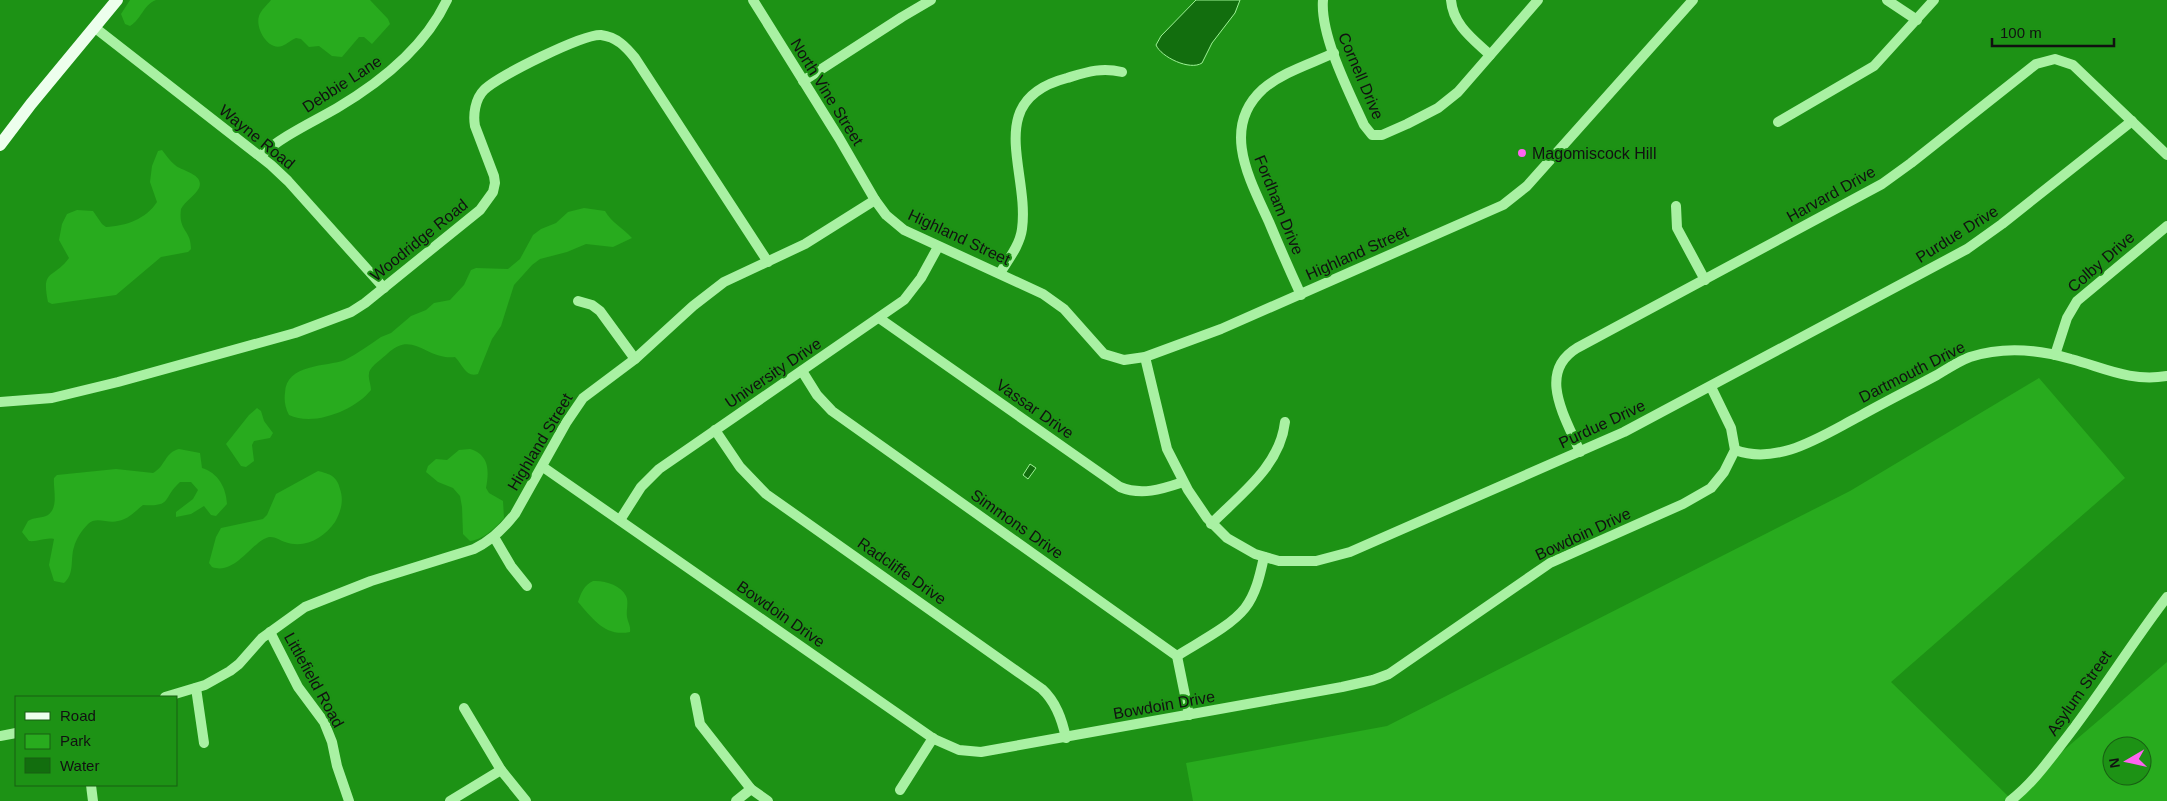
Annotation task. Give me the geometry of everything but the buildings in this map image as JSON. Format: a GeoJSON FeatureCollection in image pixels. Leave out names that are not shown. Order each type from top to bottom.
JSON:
{"type":"FeatureCollection","features":[{"type":"Feature","properties":{"kind":"main road"},"geometry":{"type":"LineString","coordinates":[[0,145],[117,0]]}},
{"type":"Feature","properties":{"kind":"street","name":"Debbie Lane"},"geometry":{"type":"LineString","coordinates":[[260,156],[270,147],[352,99],[386,74],[402,59],[435,21],[447,0]]}},
{"type":"Feature","properties":{"kind":"street","name":"North Vine Street"},"geometry":{"type":"LineString","coordinates":[[753,0],[875,200]]}},
{"type":"Feature","properties":{"kind":"street"},"geometry":{"type":"LineString","coordinates":[[803,81],[902,16],[931,0]]}},
{"type":"Feature","properties":{"kind":"street","name":"Cornell Drive"},"geometry":{"type":"LineString","coordinates":[[1323,0],[1324,22],[1334,53],[1364,125],[1369,133],[1376,136],[1407,124],[1438,108],[1458,92],[1490,55]]}},
{"type":"Feature","properties":{"kind":"street"},"geometry":{"type":"LineString","coordinates":[[1451,0],[1454,13],[1461,27],[1490,55],[1538,0]]}},
{"type":"Feature","properties":{"kind":"street","name":"Highland Street"},"geometry":{"type":"LineString","coordinates":[[168,696],[196,688],[235,668],[270,632],[295,612],[317,601],[371,581],[474,549],[494,537],[515,514],[566,423],[583,398],[635,359],[693,306],[724,282],[805,244],[875,200],[881,210],[897,226],[1000,273],[1043,294],[1061,306],[1106,356],[1122,360],[1145,357],[1207,335],[1301,295],[1474,220],[1517,196],[1601,106],[1693,0]]}},
{"type":"Feature","properties":{"kind":"street"},"geometry":{"type":"LineString","coordinates":[[1886,0],[1917,20]]}},
{"type":"Feature","properties":{"kind":"street"},"geometry":{"type":"LineString","coordinates":[[1778,122],[1857,78],[1874,66],[1934,0]]}},
{"type":"Feature","properties":{"kind":"street","name":"Wayne Road"},"geometry":{"type":"LineString","coordinates":[[94,28],[260,156],[288,181],[384,288]]}},
{"type":"Feature","properties":{"kind":"street","name":"Woodridge Road"},"geometry":{"type":"LineString","coordinates":[[0,402],[52,398],[295,333],[351,312],[366,304],[462,226],[482,207],[491,195],[495,183],[494,176],[477,133],[474,119],[477,102],[483,91],[508,74],[562,47],[592,36],[607,36],[618,40],[635,58],[768,262]]}},
{"type":"Feature","properties":{"kind":"street","name":"Fordham Drive"},"geometry":{"type":"LineString","coordinates":[[1301,295],[1247,172],[1241,144],[1242,130],[1245,114],[1252,102],[1272,82],[1334,53]]}},
{"type":"Feature","properties":{"kind":"street","name":"Harvard Drive"},"geometry":{"type":"LineString","coordinates":[[1580,452],[1557,394],[1556,376],[1562,360],[1577,348],[1882,184],[2036,64],[2046,60],[2065,61],[2073,65],[2167,155]]}},
{"type":"Feature","properties":{"kind":"street"},"geometry":{"type":"LineString","coordinates":[[1000,273],[1018,242],[1022,231],[1014,132],[1022,106],[1037,91],[1063,79],[1108,68],[1122,72]]}},
{"type":"Feature","properties":{"kind":"street","name":"Purdue Drive"},"geometry":{"type":"LineString","coordinates":[[1145,357],[1163,435],[1172,462],[1197,505],[1212,524],[1233,543],[1264,557],[1306,562],[1342,555],[1624,432],[1967,249],[2002,225],[2132,121]]}},
{"type":"Feature","properties":{"kind":"street"},"geometry":{"type":"LineString","coordinates":[[1676,206],[1677,228],[1705,280]]}},
{"type":"Feature","properties":{"kind":"street","name":"Colby Drive"},"geometry":{"type":"LineString","coordinates":[[2056,356],[2067,318],[2077,301],[2167,226]]}},
{"type":"Feature","properties":{"kind":"street","name":"University Drive"},"geometry":{"type":"LineString","coordinates":[[620,520],[641,487],[654,473],[908,296],[921,278],[938,246]]}},
{"type":"Feature","properties":{"kind":"street"},"geometry":{"type":"LineString","coordinates":[[578,301],[600,311],[635,359]]}},
{"type":"Feature","properties":{"kind":"street","name":"Vassar Drive"},"geometry":{"type":"LineString","coordinates":[[879,318],[1120,487],[1144,492],[1162,489],[1183,482]]}},
{"type":"Feature","properties":{"kind":"street","name":"Dartmouth Drive"},"geometry":{"type":"LineString","coordinates":[[1736,450],[1751,454],[1771,453],[1807,443],[1968,358],[1989,352],[2017,350],[2056,356],[2118,374],[2144,377],[2167,376]]}},
{"type":"Feature","properties":{"kind":"street","name":"Simmons Drive"},"geometry":{"type":"LineString","coordinates":[[802,371],[817,395],[832,411],[1178,656]]}},
{"type":"Feature","properties":{"kind":"street"},"geometry":{"type":"LineString","coordinates":[[1711,387],[1731,428],[1736,450]]}},
{"type":"Feature","properties":{"kind":"street"},"geometry":{"type":"LineString","coordinates":[[1212,524],[1252,485],[1264,470],[1281,440],[1285,422]]}},
{"type":"Feature","properties":{"kind":"street","name":"Radcliffe Drive"},"geometry":{"type":"LineString","coordinates":[[715,430],[745,474],[766,494],[1042,689],[1056,708],[1066,738]]}},
{"type":"Feature","properties":{"kind":"street","name":"Bowdoin Drive"},"geometry":{"type":"LineString","coordinates":[[543,467],[933,738],[956,749],[976,753],[1350,685],[1389,674],[1556,559],[1683,504],[1705,492],[1721,476],[1736,450]]}},
{"type":"Feature","properties":{"kind":"street"},"geometry":{"type":"LineString","coordinates":[[494,537],[511,566],[527,586]]}},
{"type":"Feature","properties":{"kind":"street"},"geometry":{"type":"LineString","coordinates":[[1189,715],[1178,656],[1234,619],[1244,610],[1254,590],[1264,557]]}},
{"type":"Feature","properties":{"kind":"street","name":"Asylum Street"},"geometry":{"type":"LineString","coordinates":[[2010,801],[2027,788],[2084,716],[2140,633],[2167,598]]}},
{"type":"Feature","properties":{"kind":"street","name":"Littlefield Road"},"geometry":{"type":"LineString","coordinates":[[270,632],[298,686],[324,722],[332,742],[336,766],[349,801]]}},
{"type":"Feature","properties":{"kind":"street"},"geometry":{"type":"LineString","coordinates":[[196,688],[204,742]]}},
{"type":"Feature","properties":{"kind":"street"},"geometry":{"type":"LineString","coordinates":[[695,698],[700,724],[751,789],[768,801]]}},
{"type":"Feature","properties":{"kind":"street"},"geometry":{"type":"LineString","coordinates":[[464,708],[501,770],[526,801]]}},
{"type":"Feature","properties":{"kind":"street"},"geometry":{"type":"LineString","coordinates":[[0,736],[15,733]]}},
{"type":"Feature","properties":{"kind":"street"},"geometry":{"type":"LineString","coordinates":[[900,790],[933,738]]}},
{"type":"Feature","properties":{"kind":"street"},"geometry":{"type":"LineString","coordinates":[[450,801],[501,770]]}},
{"type":"Feature","properties":{"kind":"street"},"geometry":{"type":"LineString","coordinates":[[91,786],[93,801]]}},
{"type":"Feature","properties":{"kind":"street"},"geometry":{"type":"LineString","coordinates":[[736,801],[751,789]]}},
{"type":"Feature","properties":{"kind":"green space"},"geometry":{"type":"Polygon","coordinates":[[[130,0],[156,0],[148,5],[130,26],[125,24],[121,14],[130,0]]]}},
{"type":"Feature","properties":{"kind":"green space"},"geometry":{"type":"Polygon","coordinates":[[[271,0],[370,0],[388,19],[390,24],[372,44],[364,37],[359,37],[342,57],[332,56],[319,46],[309,47],[301,39],[296,38],[277,47],[268,42],[264,37],[258,21],[260,14],[271,0]]]}},
{"type":"Feature","properties":{"kind":"green space"},"geometry":{"type":"Polygon","coordinates":[[[162,150],[178,167],[199,179],[199,188],[181,209],[181,222],[189,238],[191,249],[188,252],[161,257],[116,295],[52,304],[48,302],[46,291],[47,279],[69,258],[59,240],[62,224],[67,214],[77,210],[93,211],[106,227],[128,223],[147,213],[157,202],[150,182],[152,166],[158,151],[162,150]]]}},
{"type":"Feature","properties":{"kind":"green space"},"geometry":{"type":"Polygon","coordinates":[[[584,208],[605,211],[632,238],[613,247],[586,244],[567,252],[540,259],[532,265],[514,285],[501,326],[492,339],[478,374],[470,374],[455,357],[445,357],[419,347],[404,344],[396,347],[371,369],[369,376],[371,390],[355,404],[345,410],[322,418],[299,418],[289,415],[285,396],[287,383],[292,376],[309,368],[345,360],[381,337],[391,333],[411,316],[426,310],[434,303],[450,300],[464,285],[471,270],[476,268],[508,269],[520,259],[533,235],[541,229],[556,223],[568,212],[584,208]]]}},
{"type":"Feature","properties":{"kind":"green space"},"geometry":{"type":"Polygon","coordinates":[[[2039,378],[2125,478],[1891,682],[2009,797],[2167,662],[2167,801],[1193,801],[1186,763],[1387,726],[1850,491],[2039,378]]]}},
{"type":"Feature","properties":{"kind":"green space"},"geometry":{"type":"Polygon","coordinates":[[[257,408],[261,411],[264,421],[273,433],[270,438],[254,441],[252,445],[254,461],[246,467],[241,466],[226,444],[257,408]]]}},
{"type":"Feature","properties":{"kind":"green space"},"geometry":{"type":"Polygon","coordinates":[[[179,449],[200,453],[202,468],[213,473],[223,486],[227,504],[216,516],[211,515],[204,506],[191,514],[176,517],[176,512],[193,499],[198,490],[191,482],[180,482],[163,503],[143,505],[122,520],[114,522],[98,520],[88,524],[75,544],[70,575],[64,583],[54,581],[49,565],[54,539],[29,541],[22,532],[28,521],[46,516],[51,512],[55,498],[54,478],[57,475],[116,469],[153,473],[171,453],[179,449]]]}},
{"type":"Feature","properties":{"kind":"green space"},"geometry":{"type":"Polygon","coordinates":[[[470,449],[477,452],[485,460],[488,470],[486,488],[489,493],[503,501],[504,518],[484,536],[470,541],[463,534],[460,496],[453,488],[438,482],[426,472],[428,466],[436,459],[447,460],[459,450],[470,449]]]}},
{"type":"Feature","properties":{"kind":"green space"},"geometry":{"type":"Polygon","coordinates":[[[318,471],[335,478],[341,493],[340,510],[331,528],[320,537],[307,543],[292,544],[277,538],[267,538],[233,564],[220,568],[212,567],[209,563],[216,537],[221,528],[263,519],[267,515],[276,494],[318,471]]]}},
{"type":"Feature","properties":{"kind":"green space"},"geometry":{"type":"Polygon","coordinates":[[[593,581],[612,584],[624,592],[627,601],[627,617],[630,632],[613,632],[600,625],[578,602],[585,587],[593,581]]]}},
{"type":"Feature","properties":{"kind":"water"},"geometry":{"type":"Polygon","coordinates":[[[1196,0],[1240,0],[1235,13],[1212,43],[1202,63],[1197,65],[1183,64],[1164,54],[1156,45],[1161,36],[1196,0]]]}},
{"type":"Feature","properties":{"kind":"water"},"geometry":{"type":"Polygon","coordinates":[[[1030,464],[1036,468],[1028,479],[1023,475],[1030,464]]]}},
{"type":"Feature","properties":{"kind":"place","name":"Magomiscock Hill"},"geometry":{"type":"Point","coordinates":[1522,153]}}]}
